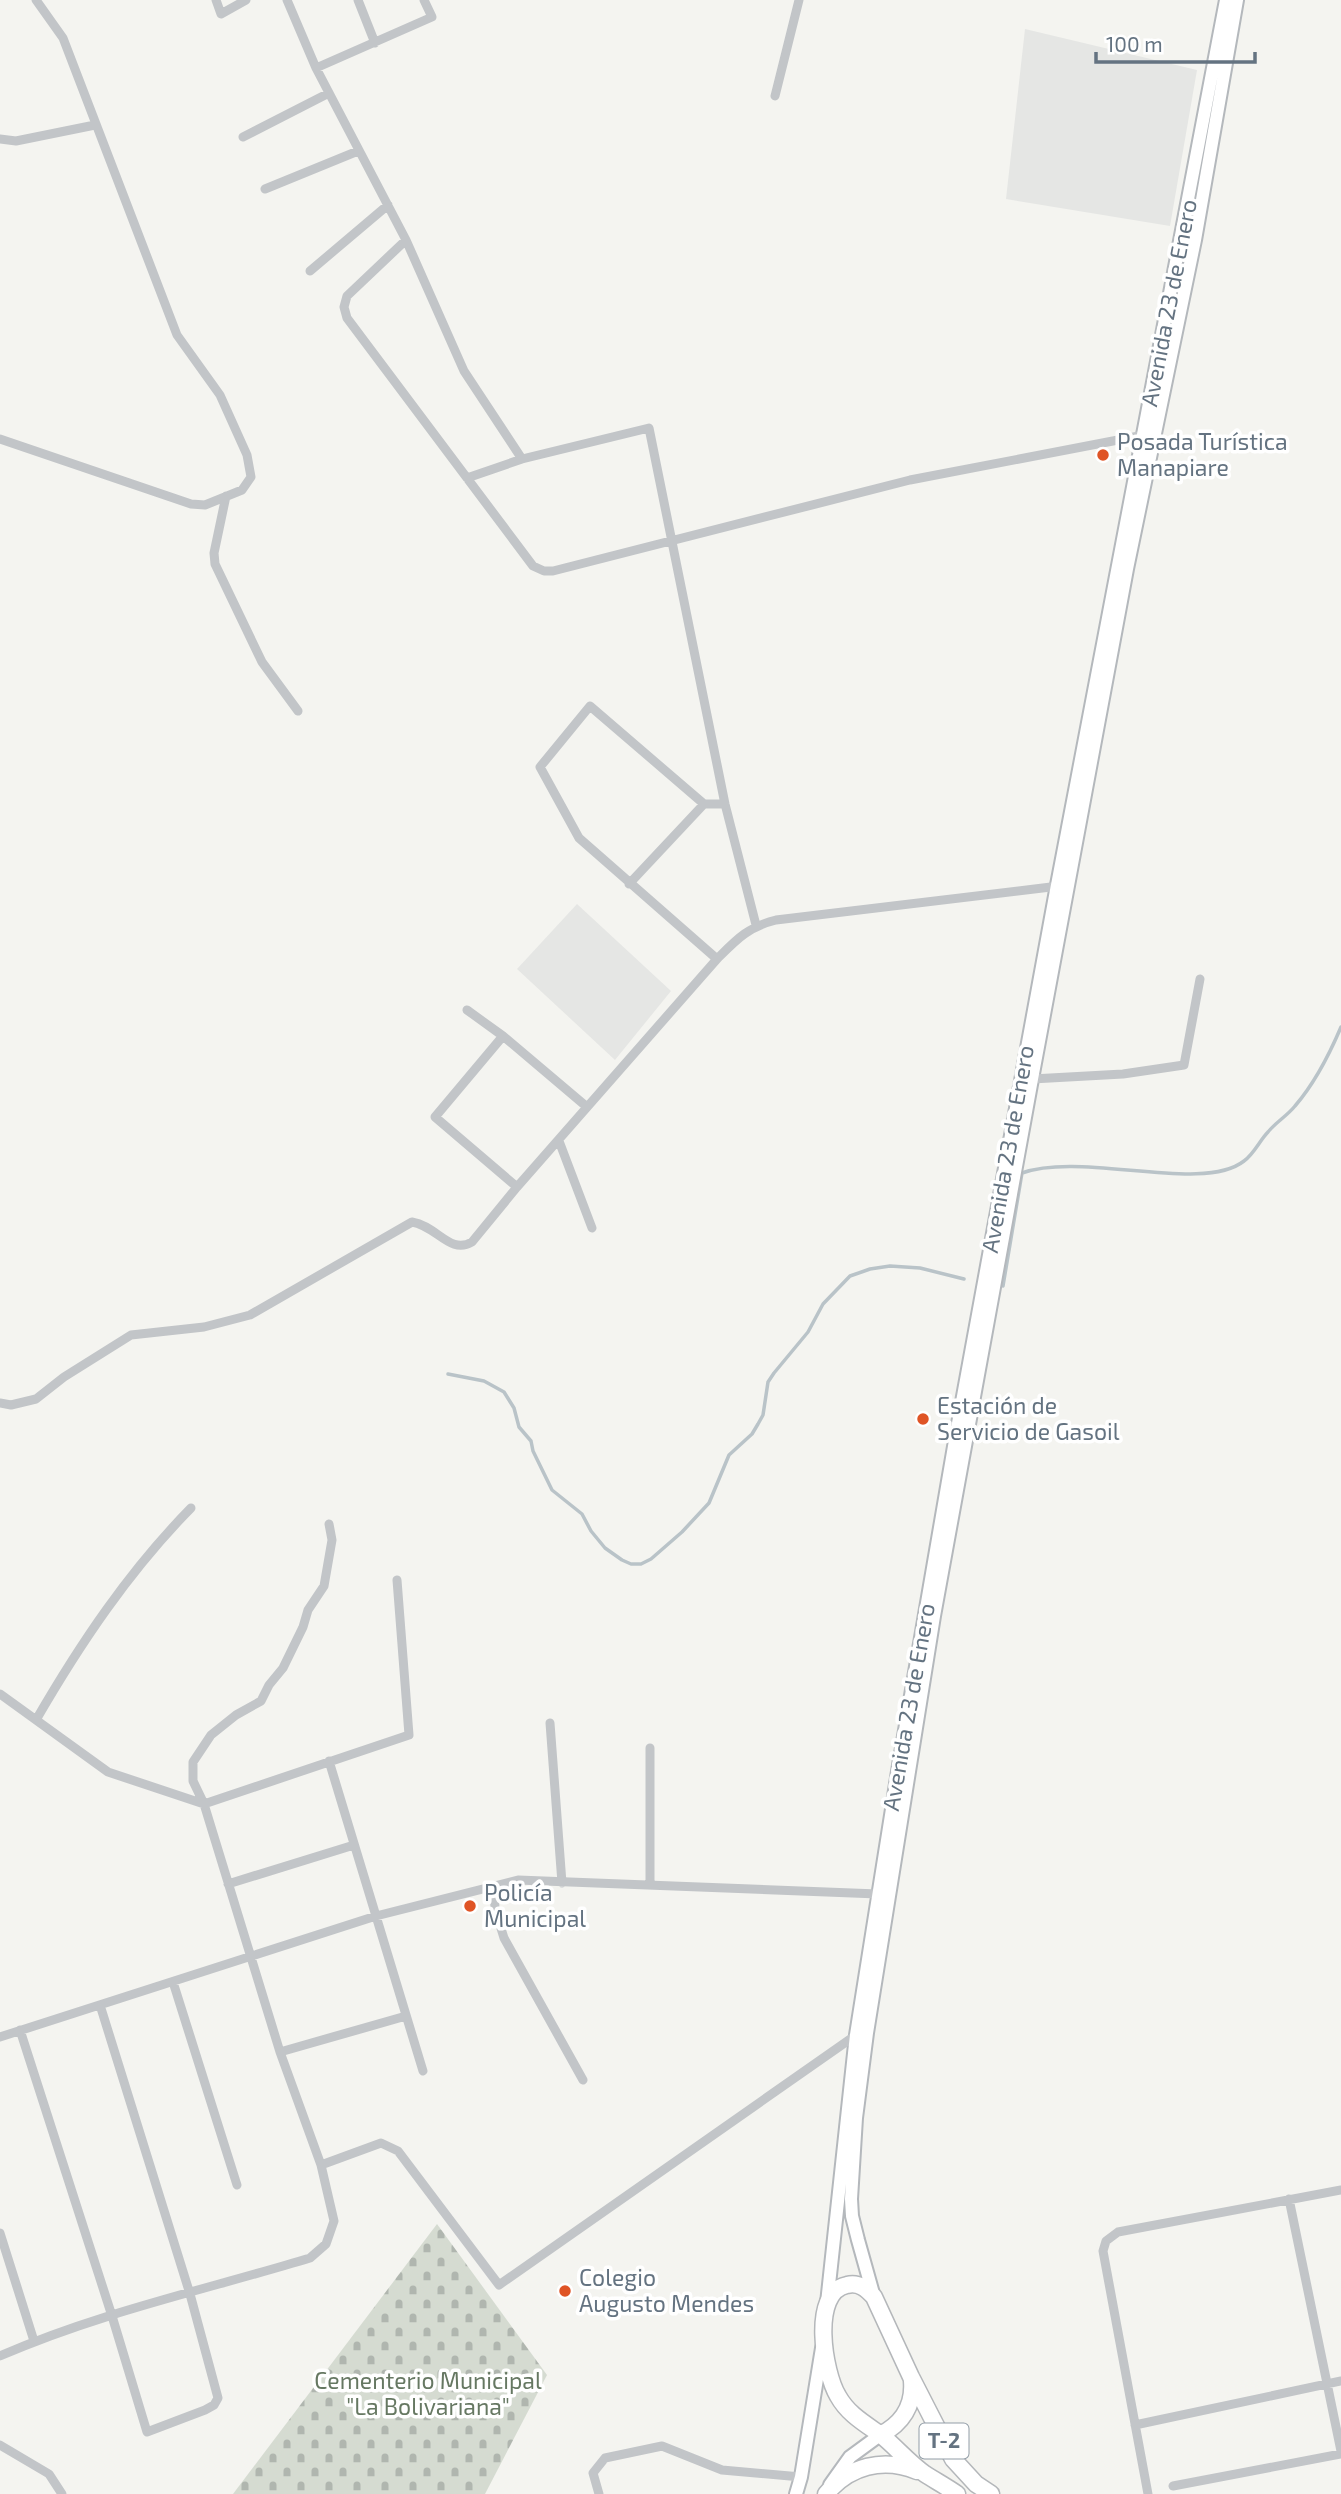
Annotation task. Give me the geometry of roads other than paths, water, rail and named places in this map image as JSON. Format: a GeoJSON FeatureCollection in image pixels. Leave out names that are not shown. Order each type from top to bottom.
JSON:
{"type":"FeatureCollection","features":[{"type":"Feature","properties":{"kind":"highway"},"geometry":{"type":"LineString","coordinates":[[827,2303],[831,2294],[848,2284],[868,2289],[874,2297]]}},
{"type":"Feature","properties":{"kind":"highway","name":"T-2"},"geometry":{"type":"LineString","coordinates":[[874,2297],[953,2459],[976,2484],[991,2494]]}},
{"type":"Feature","properties":{"kind":"highway","name":"T-2"},"geometry":{"type":"LineString","coordinates":[[827,2303],[824,2360],[829,2379],[838,2396],[863,2425],[957,2494]]}},
{"type":"Feature","properties":{"kind":"highway","name":"T-2"},"geometry":{"type":"LineString","coordinates":[[880,2435],[895,2426],[906,2412],[912,2395],[911,2377]]}},
{"type":"Feature","properties":{"kind":"highway","name":"T-2"},"geometry":{"type":"LineString","coordinates":[[825,2494],[835,2483],[855,2470],[878,2463],[902,2465],[925,2473]]}},
{"type":"Feature","properties":{"kind":"main road","name":"Avenida 23 de Enero"},"geometry":{"type":"LineString","coordinates":[[827,2303],[856,2035],[957,1429],[1062,886],[1226,0]]}},
{"type":"Feature","properties":{"kind":"main road","name":"Avenida 23 de Enero"},"geometry":{"type":"LineString","coordinates":[[874,2297],[852,2216],[852,2175],[867,2033],[932,1629],[1031,1079],[1062,886],[1195,240],[1237,0]]}},
{"type":"Feature","properties":{"kind":"main road"},"geometry":{"type":"LineString","coordinates":[[796,2494],[823,2341]]}},
{"type":"Feature","properties":{"kind":"main road"},"geometry":{"type":"LineString","coordinates":[[825,2494],[850,2457],[880,2435]]}},
{"type":"Feature","properties":{"kind":"street"},"geometry":{"type":"LineString","coordinates":[[0,439],[191,504],[205,505],[242,490],[251,477],[247,455],[220,395],[177,335],[64,38],[36,0]]}},
{"type":"Feature","properties":{"kind":"street"},"geometry":{"type":"LineString","coordinates":[[216,0],[221,14],[246,0]]}},
{"type":"Feature","properties":{"kind":"street"},"geometry":{"type":"LineString","coordinates":[[287,0],[316,68],[406,240],[464,370],[522,458]]}},
{"type":"Feature","properties":{"kind":"street"},"geometry":{"type":"LineString","coordinates":[[358,0],[375,43]]}},
{"type":"Feature","properties":{"kind":"street"},"geometry":{"type":"LineString","coordinates":[[316,68],[432,17],[424,0]]}},
{"type":"Feature","properties":{"kind":"street"},"geometry":{"type":"LineString","coordinates":[[775,96],[799,0]]}},
{"type":"Feature","properties":{"kind":"street"},"geometry":{"type":"LineString","coordinates":[[243,137],[330,93]]}},
{"type":"Feature","properties":{"kind":"street"},"geometry":{"type":"LineString","coordinates":[[0,139],[16,141],[95,125]]}},
{"type":"Feature","properties":{"kind":"street"},"geometry":{"type":"LineString","coordinates":[[265,189],[358,150]]}},
{"type":"Feature","properties":{"kind":"street"},"geometry":{"type":"LineString","coordinates":[[310,271],[388,205]]}},
{"type":"Feature","properties":{"kind":"street"},"geometry":{"type":"LineString","coordinates":[[406,240],[347,296],[344,307],[347,318],[533,566],[544,571],[910,480],[1144,435]]}},
{"type":"Feature","properties":{"kind":"street"},"geometry":{"type":"LineString","coordinates":[[467,478],[522,458],[649,428],[725,804],[756,925]]}},
{"type":"Feature","properties":{"kind":"street"},"geometry":{"type":"LineString","coordinates":[[226,496],[214,553],[215,564],[262,662],[298,711]]}},
{"type":"Feature","properties":{"kind":"street"},"geometry":{"type":"LineString","coordinates":[[717,959],[579,838],[540,767],[590,706],[704,804],[725,804]]}},
{"type":"Feature","properties":{"kind":"street"},"geometry":{"type":"LineString","coordinates":[[629,884],[704,804]]}},
{"type":"Feature","properties":{"kind":"street"},"geometry":{"type":"LineString","coordinates":[[0,1403],[11,1405],[36,1399],[64,1377],[131,1335],[204,1327],[250,1315],[412,1222],[424,1224],[454,1246],[465,1246],[717,959],[741,935],[756,925],[776,920],[1062,886]]}},
{"type":"Feature","properties":{"kind":"street"},"geometry":{"type":"LineString","coordinates":[[1031,1079],[1122,1074],[1184,1065],[1200,979]]}},
{"type":"Feature","properties":{"kind":"street"},"geometry":{"type":"LineString","coordinates":[[467,1010],[503,1036],[587,1107]]}},
{"type":"Feature","properties":{"kind":"street"},"geometry":{"type":"LineString","coordinates":[[503,1036],[435,1117],[517,1187]]}},
{"type":"Feature","properties":{"kind":"street"},"geometry":{"type":"LineString","coordinates":[[559,1141],[592,1228]]}},
{"type":"Feature","properties":{"kind":"street"},"geometry":{"type":"LineString","coordinates":[[36,1720],[123,1586],[159,1540],[191,1508]]}},
{"type":"Feature","properties":{"kind":"street"},"geometry":{"type":"LineString","coordinates":[[0,2356],[34,2341],[112,2316],[310,2258],[326,2244],[334,2221],[321,2165],[280,2052],[204,1804],[193,1781],[193,1762],[211,1735],[236,1715],[261,1701],[283,1668],[303,1627],[308,1610],[324,1586],[332,1540],[329,1524]]}},
{"type":"Feature","properties":{"kind":"street"},"geometry":{"type":"LineString","coordinates":[[0,1694],[108,1772],[204,1804],[410,1735],[397,1580]]}},
{"type":"Feature","properties":{"kind":"street"},"geometry":{"type":"LineString","coordinates":[[550,1723],[562,1883]]}},
{"type":"Feature","properties":{"kind":"street"},"geometry":{"type":"LineString","coordinates":[[650,1748],[650,1885]]}},
{"type":"Feature","properties":{"kind":"street"},"geometry":{"type":"LineString","coordinates":[[329,1761],[423,2071]]}},
{"type":"Feature","properties":{"kind":"street"},"geometry":{"type":"LineString","coordinates":[[228,1884],[354,1845]]}},
{"type":"Feature","properties":{"kind":"street"},"geometry":{"type":"LineString","coordinates":[[0,2037],[376,1916],[518,1880],[878,1894]]}},
{"type":"Feature","properties":{"kind":"street"},"geometry":{"type":"LineString","coordinates":[[494,1886],[497,1916],[504,1938],[583,2080]]}},
{"type":"Feature","properties":{"kind":"street"},"geometry":{"type":"LineString","coordinates":[[173,1982],[237,2185]]}},
{"type":"Feature","properties":{"kind":"street"},"geometry":{"type":"LineString","coordinates":[[20,2030],[147,2432],[205,2410],[214,2405],[218,2398],[190,2294],[100,2005]]}},
{"type":"Feature","properties":{"kind":"street"},"geometry":{"type":"LineString","coordinates":[[280,2052],[406,2016]]}},
{"type":"Feature","properties":{"kind":"street"},"geometry":{"type":"LineString","coordinates":[[321,2165],[382,2143],[398,2151],[499,2285],[856,2035]]}},
{"type":"Feature","properties":{"kind":"street"},"geometry":{"type":"LineString","coordinates":[[1148,2494],[1103,2251],[1106,2241],[1118,2232],[1341,2190]]}},
{"type":"Feature","properties":{"kind":"street"},"geometry":{"type":"LineString","coordinates":[[1173,2486],[1341,2453],[1289,2199]]}},
{"type":"Feature","properties":{"kind":"street"},"geometry":{"type":"LineString","coordinates":[[0,2233],[34,2341]]}},
{"type":"Feature","properties":{"kind":"street"},"geometry":{"type":"LineString","coordinates":[[1135,2425],[1341,2381]]}},
{"type":"Feature","properties":{"kind":"street"},"geometry":{"type":"LineString","coordinates":[[0,2445],[49,2474],[62,2494]]}},
{"type":"Feature","properties":{"kind":"street"},"geometry":{"type":"LineString","coordinates":[[599,2494],[593,2473],[605,2458],[662,2446],[722,2470],[801,2477]]}},
{"type":"Feature","properties":{"kind":"waterway"},"geometry":{"type":"LineString","coordinates":[[1001,1285],[1003,1286],[1022,1173],[1076,1166],[1200,1174],[1225,1170],[1248,1158],[1271,1128],[1295,1106],[1321,1068],[1341,1027]]}},
{"type":"Feature","properties":{"kind":"waterway"},"geometry":{"type":"LineString","coordinates":[[448,1374],[484,1381],[504,1392],[514,1408],[519,1427],[531,1441],[533,1451],[552,1490],[582,1514],[605,1548],[622,1560],[641,1564],[651,1559],[682,1532],[709,1503],[729,1455],[752,1434],[763,1415],[768,1382],[808,1332],[823,1304],[850,1276],[890,1266],[920,1268],[964,1279]]}},
{"type":"Feature","properties":{"kind":"place","name":"Posada Turística Manapiare"},"geometry":{"type":"Point","coordinates":[1103,455]}},
{"type":"Feature","properties":{"kind":"place","name":"Estación de Servicio de Gasoil"},"geometry":{"type":"Point","coordinates":[923,1419]}},
{"type":"Feature","properties":{"kind":"place","name":"Policía Municipal"},"geometry":{"type":"Point","coordinates":[470,1906]}},
{"type":"Feature","properties":{"kind":"place","name":"Colegio Augusto Mendes"},"geometry":{"type":"Point","coordinates":[565,2291]}},
{"type":"Feature","properties":{"kind":"park label","name":"Cementerio Municipal \"La Bolivariana\""},"geometry":{"type":"Point","coordinates":[428,2394]}}]}
